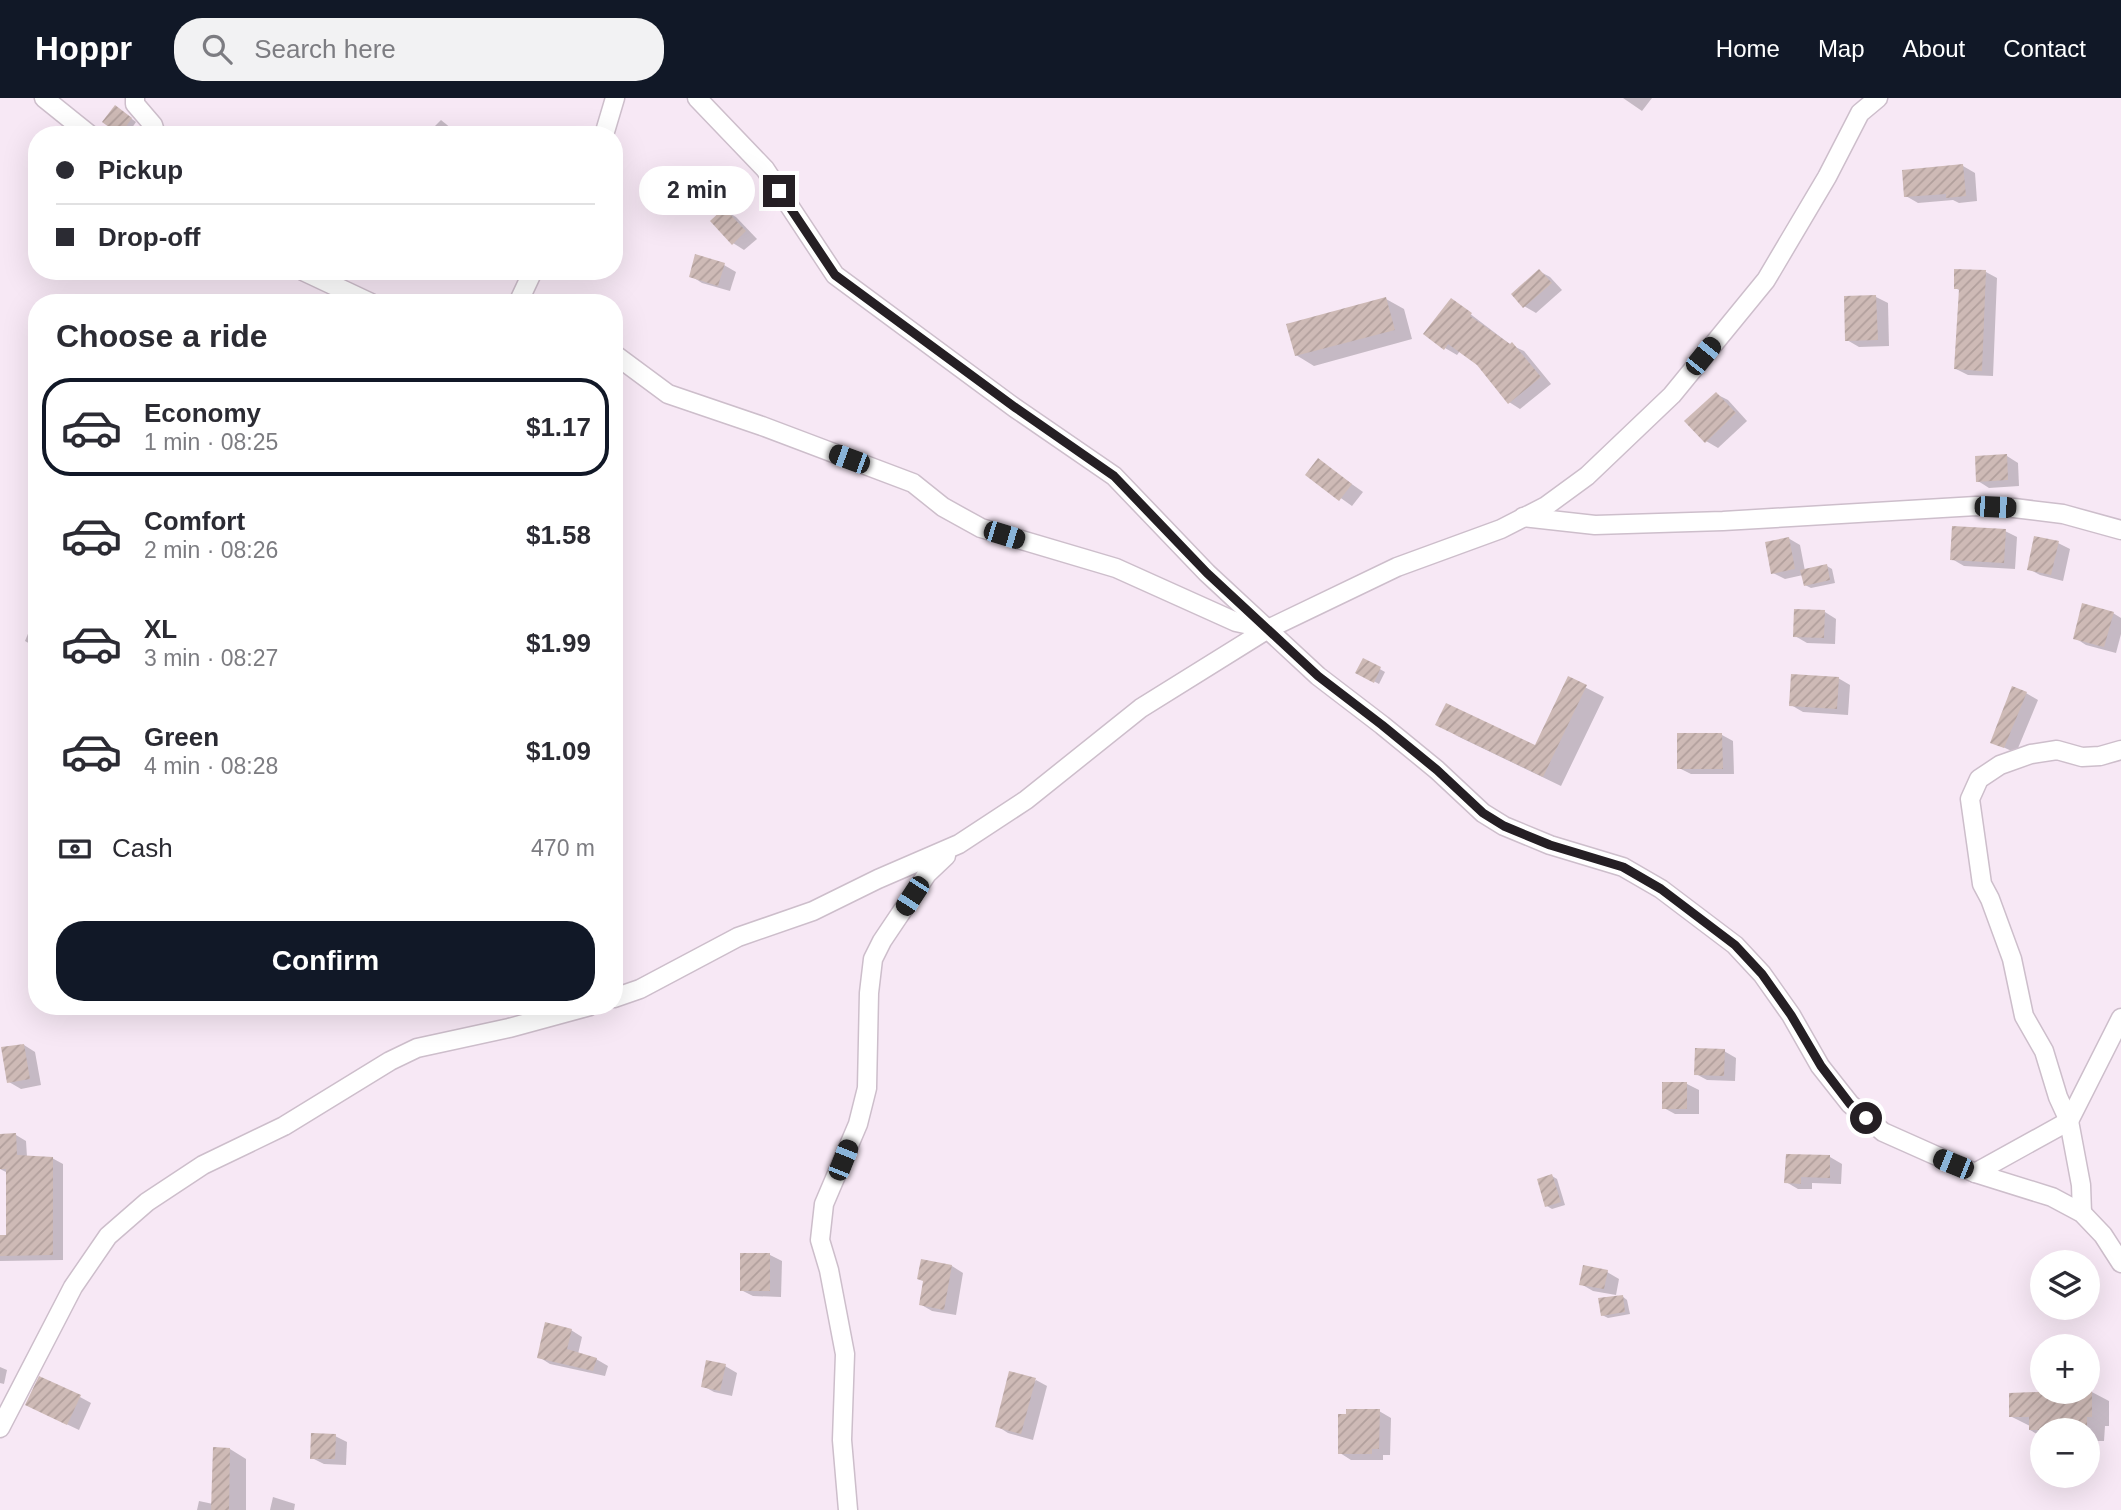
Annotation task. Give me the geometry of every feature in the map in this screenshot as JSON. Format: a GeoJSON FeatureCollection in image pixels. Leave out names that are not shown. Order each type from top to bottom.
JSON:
{"type":"FeatureCollection","features":[{"type":"Feature","properties":{"kind":"street"},"geometry":{"type":"LineString","coordinates":[[44,98],[79,126]]}},
{"type":"Feature","properties":{"kind":"street"},"geometry":{"type":"LineString","coordinates":[[135,98],[135,104],[153,126]]}},
{"type":"Feature","properties":{"kind":"street"},"geometry":{"type":"LineString","coordinates":[[607,126],[615,98]]}},
{"type":"Feature","properties":{"kind":"street"},"geometry":{"type":"LineString","coordinates":[[697,98],[765,169],[835,275],[1016,408],[1114,476],[1207,573],[1318,676],[1391,732],[1483,813],[1504,826],[1550,845],[1623,867],[1661,889],[1725,938],[1762,974],[1791,1015],[1821,1066],[1850,1104],[1883,1132],[1975,1173],[2052,1197],[2082,1213],[2103,1235],[2121,1263]]}},
{"type":"Feature","properties":{"kind":"street"},"geometry":{"type":"LineString","coordinates":[[848,1510],[842,1440],[845,1354],[829,1269],[820,1240],[824,1204],[858,1124],[867,1088],[869,993],[873,959],[927,874],[959,845],[1026,800],[1141,708],[1268,629],[1396,567],[1501,529],[1546,506],[1587,476],[1672,395],[1766,280],[1827,177],[1860,113],[1878,98]]}},
{"type":"Feature","properties":{"kind":"street"},"geometry":{"type":"LineString","coordinates":[[322,280],[351,294]]}},
{"type":"Feature","properties":{"kind":"street"},"geometry":{"type":"LineString","coordinates":[[623,361],[668,394],[906,480],[943,507],[981,528],[1116,568],[1236,622],[1268,629]]}},
{"type":"Feature","properties":{"kind":"street"},"geometry":{"type":"LineString","coordinates":[[1523,517],[1595,525],[1723,521],[1976,506],[2063,514],[2121,530]]}},
{"type":"Feature","properties":{"kind":"street"},"geometry":{"type":"LineString","coordinates":[[2082,1213],[2081,1185],[2068,1121],[2045,1051],[2024,1016],[2012,959],[1982,884],[1970,799],[1979,779],[2000,765],[2031,754],[2057,750],[2082,757],[2100,756],[2121,750]]}},
{"type":"Feature","properties":{"kind":"street"},"geometry":{"type":"LineString","coordinates":[[623,995],[640,989],[738,937],[813,911],[878,879],[959,845]]}},
{"type":"Feature","properties":{"kind":"street"},"geometry":{"type":"LineString","coordinates":[[0,1428],[73,1287],[108,1236],[147,1202],[203,1165],[284,1126],[417,1048],[557,1015]]}},
{"type":"Feature","properties":{"kind":"street"},"geometry":{"type":"LineString","coordinates":[[1975,1173],[2068,1121],[2121,1018]]}},
{"type":"Feature","properties":{"kind":"building"},"geometry":{"type":"Polygon","coordinates":[[[115,105],[132,118],[126,126],[108,126],[102,122],[115,105]]]}},
{"type":"Feature","properties":{"kind":"building"},"geometry":{"type":"Polygon","coordinates":[[[1963,164],[1966,196],[1946,198],[1946,194],[1904,197],[1902,170],[1963,164]]]}},
{"type":"Feature","properties":{"kind":"building"},"geometry":{"type":"Polygon","coordinates":[[[724,208],[746,231],[732,245],[710,221],[724,208]]]}},
{"type":"Feature","properties":{"kind":"building"},"geometry":{"type":"Polygon","coordinates":[[[695,254],[725,263],[718,286],[689,277],[695,254]]]}},
{"type":"Feature","properties":{"kind":"building"},"geometry":{"type":"Polygon","coordinates":[[[1539,269],[1552,283],[1523,308],[1511,294],[1539,269]]]}},
{"type":"Feature","properties":{"kind":"building"},"geometry":{"type":"Polygon","coordinates":[[[1954,269],[1986,270],[1982,371],[1954,369],[1959,289],[1954,289],[1954,269]]]}},
{"type":"Feature","properties":{"kind":"building"},"geometry":{"type":"Polygon","coordinates":[[[1876,295],[1878,340],[1845,341],[1844,296],[1876,295]]]}},
{"type":"Feature","properties":{"kind":"building"},"geometry":{"type":"Polygon","coordinates":[[[1386,297],[1395,330],[1295,356],[1286,324],[1386,297]]]}},
{"type":"Feature","properties":{"kind":"building"},"geometry":{"type":"Polygon","coordinates":[[[1451,298],[1472,313],[1470,316],[1510,344],[1512,342],[1541,377],[1508,404],[1477,365],[1448,344],[1444,350],[1423,334],[1451,298]]]}},
{"type":"Feature","properties":{"kind":"building"},"geometry":{"type":"Polygon","coordinates":[[[1716,392],[1736,413],[1705,443],[1684,421],[1716,392]]]}},
{"type":"Feature","properties":{"kind":"building"},"geometry":{"type":"Polygon","coordinates":[[[2007,454],[2008,480],[1976,482],[1975,456],[2007,454]]]}},
{"type":"Feature","properties":{"kind":"building"},"geometry":{"type":"Polygon","coordinates":[[[1318,458],[1352,484],[1339,501],[1305,475],[1318,458]]]}},
{"type":"Feature","properties":{"kind":"building"},"geometry":{"type":"Polygon","coordinates":[[[1952,526],[2006,529],[2004,563],[1950,560],[1952,526]]]}},
{"type":"Feature","properties":{"kind":"building"},"geometry":{"type":"Polygon","coordinates":[[[2034,536],[2059,541],[2051,575],[2027,570],[2034,536]]]}},
{"type":"Feature","properties":{"kind":"building"},"geometry":{"type":"Polygon","coordinates":[[[1789,537],[1795,569],[1771,574],[1765,542],[1789,537]]]}},
{"type":"Feature","properties":{"kind":"building"},"geometry":{"type":"Polygon","coordinates":[[[1827,564],[1830,580],[1804,586],[1800,570],[1827,564]]]}},
{"type":"Feature","properties":{"kind":"building"},"geometry":{"type":"Polygon","coordinates":[[[2082,603],[2114,612],[2104,647],[2073,639],[2082,603]]]}},
{"type":"Feature","properties":{"kind":"building"},"geometry":{"type":"Polygon","coordinates":[[[1794,609],[1825,610],[1824,638],[1793,637],[1794,609]]]}},
{"type":"Feature","properties":{"kind":"building"},"geometry":{"type":"Polygon","coordinates":[[[1363,658],[1381,667],[1374,683],[1355,673],[1363,658]]]}},
{"type":"Feature","properties":{"kind":"building"},"geometry":{"type":"Polygon","coordinates":[[[1791,674],[1839,677],[1837,709],[1789,706],[1791,674]]]}},
{"type":"Feature","properties":{"kind":"building"},"geometry":{"type":"Polygon","coordinates":[[[1568,676],[1587,685],[1543,777],[1435,725],[1446,703],[1535,745],[1568,676]]]}},
{"type":"Feature","properties":{"kind":"building"},"geometry":{"type":"Polygon","coordinates":[[[2012,686],[2027,692],[2004,748],[1990,743],[2012,686]]]}},
{"type":"Feature","properties":{"kind":"building"},"geometry":{"type":"Polygon","coordinates":[[[1677,733],[1722,733],[1723,769],[1677,769],[1677,733]]]}},
{"type":"Feature","properties":{"kind":"building"},"geometry":{"type":"Polygon","coordinates":[[[24,1044],[30,1079],[7,1083],[1,1047],[24,1044]]]}},
{"type":"Feature","properties":{"kind":"building"},"geometry":{"type":"Polygon","coordinates":[[[1695,1048],[1725,1049],[1724,1076],[1694,1075],[1695,1048]]]}},
{"type":"Feature","properties":{"kind":"building"},"geometry":{"type":"Polygon","coordinates":[[[1662,1082],[1687,1082],[1687,1109],[1662,1109],[1662,1082]]]}},
{"type":"Feature","properties":{"kind":"building"},"geometry":{"type":"Polygon","coordinates":[[[16,1133],[17,1155],[53,1157],[53,1255],[0,1256],[0,1235],[6,1235],[6,1169],[0,1169],[0,1134],[16,1133]]]}},
{"type":"Feature","properties":{"kind":"building"},"geometry":{"type":"Polygon","coordinates":[[[1786,1154],[1830,1155],[1830,1178],[1801,1177],[1801,1184],[1784,1183],[1786,1154]]]}},
{"type":"Feature","properties":{"kind":"building"},"geometry":{"type":"Polygon","coordinates":[[[1552,1174],[1561,1202],[1545,1207],[1537,1179],[1552,1174]]]}},
{"type":"Feature","properties":{"kind":"building"},"geometry":{"type":"Polygon","coordinates":[[[740,1253],[770,1253],[770,1291],[740,1291],[740,1253]]]}},
{"type":"Feature","properties":{"kind":"building"},"geometry":{"type":"Polygon","coordinates":[[[921,1259],[952,1265],[944,1310],[919,1305],[923,1281],[917,1279],[921,1259]]]}},
{"type":"Feature","properties":{"kind":"building"},"geometry":{"type":"Polygon","coordinates":[[[1583,1265],[1608,1270],[1604,1289],[1579,1285],[1583,1265]]]}},
{"type":"Feature","properties":{"kind":"building"},"geometry":{"type":"Polygon","coordinates":[[[1623,1295],[1625,1312],[1601,1316],[1598,1298],[1623,1295]]]}},
{"type":"Feature","properties":{"kind":"building"},"geometry":{"type":"Polygon","coordinates":[[[545,1322],[572,1329],[567,1349],[597,1358],[593,1371],[537,1358],[545,1322]]]}},
{"type":"Feature","properties":{"kind":"building"},"geometry":{"type":"Polygon","coordinates":[[[706,1360],[726,1364],[720,1391],[701,1387],[706,1360]]]}},
{"type":"Feature","properties":{"kind":"building"},"geometry":{"type":"Polygon","coordinates":[[[1009,1371],[1036,1378],[1021,1434],[995,1427],[1009,1371]]]}},
{"type":"Feature","properties":{"kind":"building"},"geometry":{"type":"Polygon","coordinates":[[[39,1376],[81,1395],[67,1425],[25,1405],[39,1376]]]}},
{"type":"Feature","properties":{"kind":"building"},"geometry":{"type":"Polygon","coordinates":[[[2030,1392],[2030,1404],[2092,1404],[2092,1417],[2030,1418],[2029,1430],[2029,1417],[2009,1417],[2009,1393],[2030,1392]]]}},
{"type":"Feature","properties":{"kind":"building"},"geometry":{"type":"Polygon","coordinates":[[[1346,1409],[1380,1409],[1379,1449],[1372,1449],[1372,1454],[1338,1454],[1338,1414],[1346,1414],[1346,1409]]]}},
{"type":"Feature","properties":{"kind":"building"},"geometry":{"type":"Polygon","coordinates":[[[311,1433],[336,1434],[335,1459],[310,1459],[311,1433]]]}},
{"type":"Feature","properties":{"kind":"building"},"geometry":{"type":"Polygon","coordinates":[[[213,1447],[230,1448],[229,1510],[211,1510],[213,1447]]]}},
{"type":"Feature","properties":{"kind":"route"},"geometry":{"type":"LineString","coordinates":[[779,191],[835,275],[1016,408],[1114,476],[1207,573],[1318,676],[1437,770],[1483,813],[1504,826],[1550,845],[1623,867],[1661,889],[1735,945],[1762,974],[1791,1015],[1821,1066],[1850,1104],[1866,1118]]}}]}
